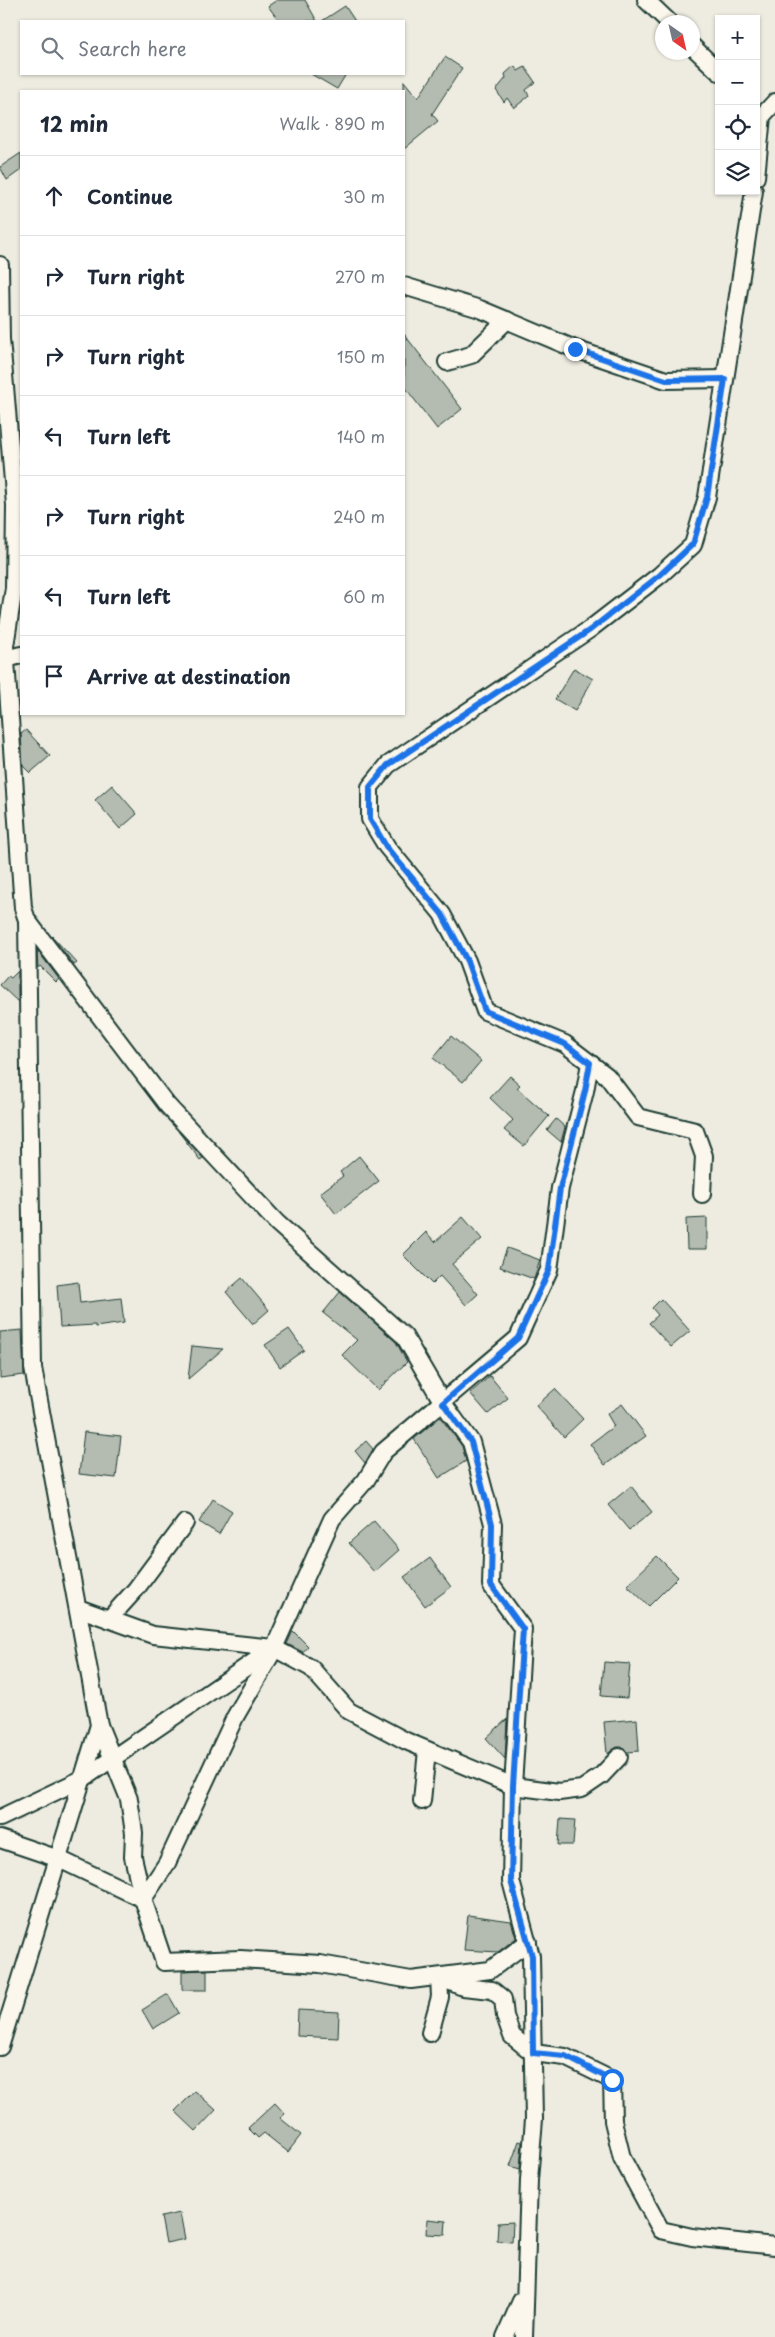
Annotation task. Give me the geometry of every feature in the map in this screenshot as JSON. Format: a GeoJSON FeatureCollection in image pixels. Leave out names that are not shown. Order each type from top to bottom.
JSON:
{"type":"FeatureCollection","features":[{"type":"Feature","properties":{"kind":"street"},"geometry":{"type":"LineString","coordinates":[[646,0],[662,15]]}},
{"type":"Feature","properties":{"kind":"street"},"geometry":{"type":"LineString","coordinates":[[700,54],[715,68]]}},
{"type":"Feature","properties":{"kind":"street"},"geometry":{"type":"LineString","coordinates":[[760,112],[775,102]]}},
{"type":"Feature","properties":{"kind":"street"},"geometry":{"type":"LineString","coordinates":[[760,114],[775,128]]}},
{"type":"Feature","properties":{"kind":"street"},"geometry":{"type":"LineString","coordinates":[[702,1194],[704,1156],[694,1131],[638,1117],[607,1076],[565,1044],[485,1011],[467,961],[442,914],[387,848],[370,819],[370,787],[388,765],[590,630],[660,575],[693,544],[707,497],[753,195]]}},
{"type":"Feature","properties":{"kind":"street"},"geometry":{"type":"LineString","coordinates":[[0,265],[2,339],[15,504],[14,588],[5,646],[9,659],[4,689],[23,908],[27,920],[33,1368],[99,1725],[114,1758],[129,1799],[134,1833],[133,1857],[143,1899],[164,1962],[240,1959],[320,1964],[411,1980],[490,1970],[528,1942]]}},
{"type":"Feature","properties":{"kind":"street"},"geometry":{"type":"LineString","coordinates":[[405,286],[480,309],[575,349],[666,380],[725,379]]}},
{"type":"Feature","properties":{"kind":"street"},"geometry":{"type":"LineString","coordinates":[[447,362],[471,355],[507,320]]}},
{"type":"Feature","properties":{"kind":"street"},"geometry":{"type":"LineString","coordinates":[[27,920],[166,1104],[277,1223],[404,1336],[443,1403],[471,1442],[492,1524],[491,1585],[523,1629],[513,1786],[511,1881],[532,1956],[534,2120],[524,2337]]}},
{"type":"Feature","properties":{"kind":"street"},"geometry":{"type":"LineString","coordinates":[[143,1899],[167,1863],[235,1717],[274,1648],[332,1519],[366,1480],[383,1452],[518,1338],[549,1270],[560,1188],[585,1091],[590,1063]]}},
{"type":"Feature","properties":{"kind":"street"},"geometry":{"type":"LineString","coordinates":[[109,1619],[136,1589],[185,1523]]}},
{"type":"Feature","properties":{"kind":"street"},"geometry":{"type":"LineString","coordinates":[[78,1608],[153,1635],[274,1648],[311,1668],[349,1710],[427,1750],[513,1786],[559,1792],[582,1788],[601,1776],[619,1757]]}},
{"type":"Feature","properties":{"kind":"street"},"geometry":{"type":"LineString","coordinates":[[0,1818],[84,1778],[274,1648]]}},
{"type":"Feature","properties":{"kind":"street"},"geometry":{"type":"LineString","coordinates":[[0,2047],[99,1725]]}},
{"type":"Feature","properties":{"kind":"street"},"geometry":{"type":"LineString","coordinates":[[422,1800],[427,1750]]}},
{"type":"Feature","properties":{"kind":"street"},"geometry":{"type":"LineString","coordinates":[[0,1839],[59,1859],[143,1899]]}},
{"type":"Feature","properties":{"kind":"street"},"geometry":{"type":"LineString","coordinates":[[430,2033],[440,1997],[439,1977]]}},
{"type":"Feature","properties":{"kind":"street"},"geometry":{"type":"LineString","coordinates":[[439,1977],[463,1987],[492,1990],[503,1999],[505,2016],[512,2036],[533,2053],[565,2056],[612,2080],[613,2121],[622,2158],[661,2230],[692,2237],[775,2246]]}},
{"type":"Feature","properties":{"kind":"street"},"geometry":{"type":"LineString","coordinates":[[505,2337],[525,2292]]}},
{"type":"Feature","properties":{"kind":"building"},"geometry":{"type":"Polygon","coordinates":[[[277,0],[305,0],[316,20],[278,20],[268,6],[277,0]]]}},
{"type":"Feature","properties":{"kind":"building"},"geometry":{"type":"Polygon","coordinates":[[[345,6],[354,20],[324,20],[345,6]]]}},
{"type":"Feature","properties":{"kind":"building"},"geometry":{"type":"Polygon","coordinates":[[[445,57],[462,68],[432,114],[438,121],[405,148],[404,81],[418,98],[445,57]]]}},
{"type":"Feature","properties":{"kind":"building"},"geometry":{"type":"Polygon","coordinates":[[[514,66],[518,71],[525,67],[535,82],[526,90],[529,96],[514,108],[507,98],[504,102],[496,90],[506,78],[505,74],[514,66]]]}},
{"type":"Feature","properties":{"kind":"building"},"geometry":{"type":"Polygon","coordinates":[[[313,75],[345,75],[337,89],[313,75]]]}},
{"type":"Feature","properties":{"kind":"building"},"geometry":{"type":"Polygon","coordinates":[[[20,154],[20,171],[7,180],[0,167],[20,154]]]}},
{"type":"Feature","properties":{"kind":"building"},"geometry":{"type":"Polygon","coordinates":[[[405,335],[462,409],[437,429],[405,387],[405,335]]]}},
{"type":"Feature","properties":{"kind":"building"},"geometry":{"type":"Polygon","coordinates":[[[574,668],[593,679],[575,711],[555,699],[574,668]]]}},
{"type":"Feature","properties":{"kind":"building"},"geometry":{"type":"Polygon","coordinates":[[[26,730],[50,756],[30,773],[23,766],[21,734],[26,730]]]}},
{"type":"Feature","properties":{"kind":"building"},"geometry":{"type":"Polygon","coordinates":[[[112,785],[137,814],[120,829],[95,800],[112,785]]]}},
{"type":"Feature","properties":{"kind":"building"},"geometry":{"type":"Polygon","coordinates":[[[52,936],[77,963],[74,965],[52,936]]]}},
{"type":"Feature","properties":{"kind":"building"},"geometry":{"type":"Polygon","coordinates":[[[37,950],[59,979],[56,982],[40,966],[38,968],[37,950]]]}},
{"type":"Feature","properties":{"kind":"building"},"geometry":{"type":"Polygon","coordinates":[[[18,971],[18,1002],[0,985],[8,976],[11,978],[18,971]]]}},
{"type":"Feature","properties":{"kind":"building"},"geometry":{"type":"Polygon","coordinates":[[[451,1036],[481,1061],[463,1082],[433,1058],[451,1036]]]}},
{"type":"Feature","properties":{"kind":"building"},"geometry":{"type":"Polygon","coordinates":[[[510,1076],[520,1085],[517,1088],[549,1116],[524,1146],[504,1130],[513,1120],[490,1098],[510,1076]]]}},
{"type":"Feature","properties":{"kind":"building"},"geometry":{"type":"Polygon","coordinates":[[[556,1119],[565,1127],[561,1142],[547,1130],[556,1119]]]}},
{"type":"Feature","properties":{"kind":"building"},"geometry":{"type":"Polygon","coordinates":[[[178,1131],[203,1158],[200,1160],[178,1131]]]}},
{"type":"Feature","properties":{"kind":"building"},"geometry":{"type":"Polygon","coordinates":[[[359,1156],[379,1181],[336,1214],[320,1193],[343,1176],[340,1172],[359,1156]]]}},
{"type":"Feature","properties":{"kind":"building"},"geometry":{"type":"Polygon","coordinates":[[[463,1217],[482,1239],[452,1264],[478,1294],[466,1305],[440,1276],[432,1284],[403,1255],[426,1232],[435,1242],[463,1217]]]}},
{"type":"Feature","properties":{"kind":"building"},"geometry":{"type":"Polygon","coordinates":[[[707,1218],[707,1249],[687,1249],[686,1219],[707,1218]]]}},
{"type":"Feature","properties":{"kind":"building"},"geometry":{"type":"Polygon","coordinates":[[[507,1248],[540,1260],[534,1279],[500,1267],[507,1248]]]}},
{"type":"Feature","properties":{"kind":"building"},"geometry":{"type":"Polygon","coordinates":[[[242,1278],[269,1310],[253,1324],[226,1292],[242,1278]]]}},
{"type":"Feature","properties":{"kind":"building"},"geometry":{"type":"Polygon","coordinates":[[[78,1282],[80,1303],[121,1298],[124,1323],[95,1327],[95,1325],[60,1327],[57,1285],[78,1282]]]}},
{"type":"Feature","properties":{"kind":"building"},"geometry":{"type":"Polygon","coordinates":[[[340,1292],[396,1342],[407,1362],[378,1390],[342,1355],[357,1340],[323,1313],[340,1292]]]}},
{"type":"Feature","properties":{"kind":"building"},"geometry":{"type":"Polygon","coordinates":[[[661,1299],[690,1331],[671,1347],[649,1323],[658,1315],[652,1308],[661,1299]]]}},
{"type":"Feature","properties":{"kind":"building"},"geometry":{"type":"Polygon","coordinates":[[[289,1329],[304,1350],[280,1367],[265,1345],[289,1329]]]}},
{"type":"Feature","properties":{"kind":"building"},"geometry":{"type":"Polygon","coordinates":[[[22,1330],[24,1375],[0,1378],[0,1332],[22,1330]]]}},
{"type":"Feature","properties":{"kind":"building"},"geometry":{"type":"Polygon","coordinates":[[[192,1346],[223,1349],[188,1379],[192,1346]]]}},
{"type":"Feature","properties":{"kind":"building"},"geometry":{"type":"Polygon","coordinates":[[[490,1376],[508,1398],[488,1414],[470,1393],[490,1376]]]}},
{"type":"Feature","properties":{"kind":"building"},"geometry":{"type":"Polygon","coordinates":[[[555,1389],[583,1419],[564,1437],[536,1406],[555,1389]]]}},
{"type":"Feature","properties":{"kind":"building"},"geometry":{"type":"Polygon","coordinates":[[[622,1404],[646,1436],[605,1465],[590,1444],[614,1426],[607,1414],[622,1404]]]}},
{"type":"Feature","properties":{"kind":"building"},"geometry":{"type":"Polygon","coordinates":[[[440,1417],[462,1446],[466,1461],[439,1478],[414,1439],[440,1417]]]}},
{"type":"Feature","properties":{"kind":"building"},"geometry":{"type":"Polygon","coordinates":[[[84,1432],[121,1436],[116,1478],[79,1474],[84,1432]]]}},
{"type":"Feature","properties":{"kind":"building"},"geometry":{"type":"Polygon","coordinates":[[[366,1441],[373,1449],[365,1463],[355,1451],[366,1441]]]}},
{"type":"Feature","properties":{"kind":"building"},"geometry":{"type":"Polygon","coordinates":[[[631,1486],[652,1512],[629,1530],[608,1505],[631,1486]]]}},
{"type":"Feature","properties":{"kind":"building"},"geometry":{"type":"Polygon","coordinates":[[[213,1499],[232,1511],[219,1534],[199,1522],[213,1499]]]}},
{"type":"Feature","properties":{"kind":"building"},"geometry":{"type":"Polygon","coordinates":[[[374,1521],[399,1550],[374,1572],[349,1543],[374,1521]]]}},
{"type":"Feature","properties":{"kind":"building"},"geometry":{"type":"Polygon","coordinates":[[[657,1556],[678,1577],[649,1606],[627,1585],[657,1556]]]}},
{"type":"Feature","properties":{"kind":"building"},"geometry":{"type":"Polygon","coordinates":[[[430,1558],[451,1587],[425,1606],[404,1577],[430,1558]]]}},
{"type":"Feature","properties":{"kind":"building"},"geometry":{"type":"Polygon","coordinates":[[[293,1631],[308,1646],[303,1652],[287,1644],[293,1631]]]}},
{"type":"Feature","properties":{"kind":"building"},"geometry":{"type":"Polygon","coordinates":[[[604,1662],[630,1664],[627,1698],[601,1696],[604,1662]]]}},
{"type":"Feature","properties":{"kind":"building"},"geometry":{"type":"Polygon","coordinates":[[[507,1719],[505,1759],[486,1738],[507,1719]]]}},
{"type":"Feature","properties":{"kind":"building"},"geometry":{"type":"Polygon","coordinates":[[[637,1719],[639,1751],[627,1752],[622,1747],[617,1747],[607,1754],[604,1722],[637,1719]]]}},
{"type":"Feature","properties":{"kind":"building"},"geometry":{"type":"Polygon","coordinates":[[[560,1819],[575,1820],[573,1845],[558,1845],[560,1819]]]}},
{"type":"Feature","properties":{"kind":"building"},"geometry":{"type":"Polygon","coordinates":[[[468,1915],[511,1921],[516,1938],[498,1952],[464,1950],[468,1915]]]}},
{"type":"Feature","properties":{"kind":"building"},"geometry":{"type":"Polygon","coordinates":[[[207,1970],[207,1990],[182,1990],[182,1971],[207,1970]]]}},
{"type":"Feature","properties":{"kind":"building"},"geometry":{"type":"Polygon","coordinates":[[[168,1994],[179,2013],[153,2029],[142,2010],[168,1994]]]}},
{"type":"Feature","properties":{"kind":"building"},"geometry":{"type":"Polygon","coordinates":[[[298,2010],[339,2012],[338,2038],[297,2036],[298,2010]]]}},
{"type":"Feature","properties":{"kind":"building"},"geometry":{"type":"Polygon","coordinates":[[[195,2091],[216,2110],[196,2131],[175,2111],[195,2091]]]}},
{"type":"Feature","properties":{"kind":"building"},"geometry":{"type":"Polygon","coordinates":[[[275,2103],[285,2114],[280,2118],[301,2135],[288,2152],[264,2133],[258,2138],[248,2128],[275,2103]]]}},
{"type":"Feature","properties":{"kind":"building"},"geometry":{"type":"Polygon","coordinates":[[[519,2141],[522,2142],[520,2169],[510,2166],[519,2141]]]}},
{"type":"Feature","properties":{"kind":"building"},"geometry":{"type":"Polygon","coordinates":[[[180,2213],[185,2239],[166,2243],[161,2217],[180,2213]]]}},
{"type":"Feature","properties":{"kind":"building"},"geometry":{"type":"Polygon","coordinates":[[[427,2219],[446,2221],[445,2235],[426,2234],[427,2219]]]}},
{"type":"Feature","properties":{"kind":"building"},"geometry":{"type":"Polygon","coordinates":[[[513,2222],[512,2242],[497,2241],[498,2223],[513,2222]]]}},
{"type":"Feature","properties":{"kind":"route"},"geometry":{"type":"LineString","coordinates":[[575,349],[666,380],[725,379],[707,497],[693,544],[660,575],[590,630],[388,765],[370,787],[370,819],[387,848],[442,914],[467,961],[485,1011],[565,1044],[590,1063],[585,1091],[560,1188],[549,1270],[518,1338],[443,1403],[471,1442],[492,1524],[491,1585],[523,1629],[513,1786],[511,1881],[532,1956],[533,2053],[565,2056],[612,2080]]}}]}
